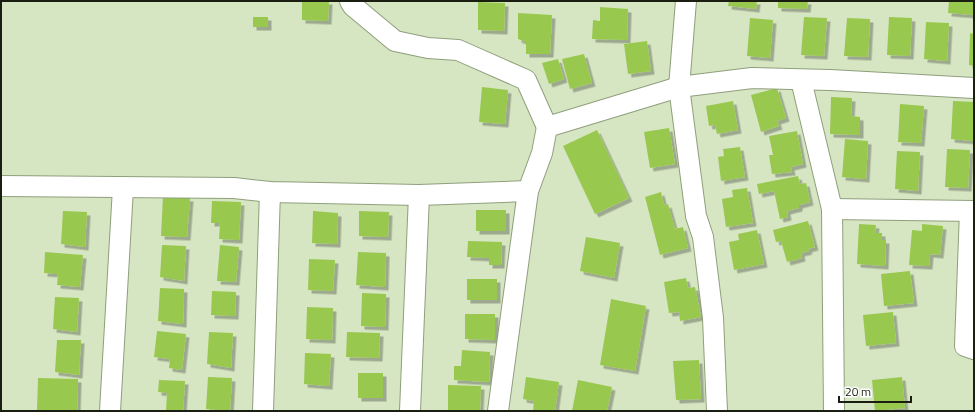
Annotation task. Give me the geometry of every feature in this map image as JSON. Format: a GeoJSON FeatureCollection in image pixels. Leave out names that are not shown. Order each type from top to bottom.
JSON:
{"type":"FeatureCollection","features":[{"type":"Feature","properties":{"kind":"street"},"geometry":{"type":"LineString","coordinates":[[350,1],[353,6],[395,41],[428,48],[458,50],[526,80],[547,127],[542,153],[528,191],[498,411]]}},
{"type":"Feature","properties":{"kind":"street"},"geometry":{"type":"LineString","coordinates":[[686,1],[679,87],[696,216],[703,236],[713,318],[716,411]]}},
{"type":"Feature","properties":{"kind":"street"},"geometry":{"type":"LineString","coordinates":[[547,127],[679,87],[752,78],[830,80],[974,88]]}},
{"type":"Feature","properties":{"kind":"street"},"geometry":{"type":"LineString","coordinates":[[801,80],[832,209],[834,411]]}},
{"type":"Feature","properties":{"kind":"street"},"geometry":{"type":"LineString","coordinates":[[1,186],[234,188],[270,192],[419,195],[528,191]]}},
{"type":"Feature","properties":{"kind":"street"},"geometry":{"type":"LineString","coordinates":[[110,411],[123,188]]}},
{"type":"Feature","properties":{"kind":"street"},"geometry":{"type":"LineString","coordinates":[[263,411],[270,192]]}},
{"type":"Feature","properties":{"kind":"street"},"geometry":{"type":"LineString","coordinates":[[410,411],[419,195]]}},
{"type":"Feature","properties":{"kind":"street"},"geometry":{"type":"LineString","coordinates":[[832,209],[972,211],[965,346],[974,349]]}},
{"type":"Feature","properties":{"kind":"building"},"geometry":{"type":"Polygon","coordinates":[[[302,1],[329,1],[328,21],[302,20],[302,1]]]}},
{"type":"Feature","properties":{"kind":"building"},"geometry":{"type":"Polygon","coordinates":[[[729,1],[757,1],[756,9],[728,6],[729,1]]]}},
{"type":"Feature","properties":{"kind":"building"},"geometry":{"type":"Polygon","coordinates":[[[778,1],[808,1],[807,9],[778,8],[778,1]]]}},
{"type":"Feature","properties":{"kind":"building"},"geometry":{"type":"Polygon","coordinates":[[[949,1],[974,1],[974,15],[948,13],[949,1]]]}},
{"type":"Feature","properties":{"kind":"building"},"geometry":{"type":"Polygon","coordinates":[[[478,2],[505,3],[504,31],[478,30],[478,2]]]}},
{"type":"Feature","properties":{"kind":"building"},"geometry":{"type":"Polygon","coordinates":[[[600,7],[628,9],[627,40],[592,39],[593,20],[600,21],[600,7]]]}},
{"type":"Feature","properties":{"kind":"building"},"geometry":{"type":"Polygon","coordinates":[[[518,13],[552,15],[550,54],[526,54],[526,42],[518,39],[518,13]]]}},
{"type":"Feature","properties":{"kind":"building"},"geometry":{"type":"Polygon","coordinates":[[[253,17],[268,17],[268,27],[253,27],[253,17]]]}},
{"type":"Feature","properties":{"kind":"building"},"geometry":{"type":"Polygon","coordinates":[[[804,17],[827,18],[824,56],[801,55],[804,17]]]}},
{"type":"Feature","properties":{"kind":"building"},"geometry":{"type":"Polygon","coordinates":[[[889,17],[912,18],[910,56],[887,55],[889,17]]]}},
{"type":"Feature","properties":{"kind":"building"},"geometry":{"type":"Polygon","coordinates":[[[750,18],[773,20],[770,58],[747,56],[750,18]]]}},
{"type":"Feature","properties":{"kind":"building"},"geometry":{"type":"Polygon","coordinates":[[[847,18],[870,19],[868,57],[844,56],[847,18]]]}},
{"type":"Feature","properties":{"kind":"building"},"geometry":{"type":"Polygon","coordinates":[[[926,22],[949,23],[947,61],[924,59],[926,22]]]}},
{"type":"Feature","properties":{"kind":"building"},"geometry":{"type":"Polygon","coordinates":[[[970,33],[974,34],[974,66],[969,65],[970,33]]]}},
{"type":"Feature","properties":{"kind":"building"},"geometry":{"type":"Polygon","coordinates":[[[647,41],[651,71],[628,74],[624,44],[647,41]]]}},
{"type":"Feature","properties":{"kind":"building"},"geometry":{"type":"Polygon","coordinates":[[[584,54],[592,83],[570,89],[562,59],[584,54]]]}},
{"type":"Feature","properties":{"kind":"building"},"geometry":{"type":"Polygon","coordinates":[[[558,59],[564,79],[549,84],[542,63],[558,59]]]}},
{"type":"Feature","properties":{"kind":"building"},"geometry":{"type":"Polygon","coordinates":[[[482,87],[508,90],[505,124],[479,122],[482,87]]]}},
{"type":"Feature","properties":{"kind":"building"},"geometry":{"type":"Polygon","coordinates":[[[777,88],[786,118],[777,121],[779,126],[761,132],[751,95],[777,88]]]}},
{"type":"Feature","properties":{"kind":"building"},"geometry":{"type":"Polygon","coordinates":[[[831,97],[852,98],[851,116],[860,117],[860,135],[830,134],[831,97]]]}},
{"type":"Feature","properties":{"kind":"building"},"geometry":{"type":"Polygon","coordinates":[[[733,101],[738,130],[717,134],[715,125],[709,126],[706,106],[733,101]]]}},
{"type":"Feature","properties":{"kind":"building"},"geometry":{"type":"Polygon","coordinates":[[[953,101],[974,102],[973,141],[951,139],[953,101]]]}},
{"type":"Feature","properties":{"kind":"building"},"geometry":{"type":"Polygon","coordinates":[[[900,104],[924,106],[921,143],[898,142],[900,104]]]}},
{"type":"Feature","properties":{"kind":"building"},"geometry":{"type":"Polygon","coordinates":[[[669,128],[675,164],[650,168],[644,132],[669,128]]]}},
{"type":"Feature","properties":{"kind":"building"},"geometry":{"type":"Polygon","coordinates":[[[597,130],[629,198],[595,214],[563,146],[597,130]]]}},
{"type":"Feature","properties":{"kind":"building"},"geometry":{"type":"Polygon","coordinates":[[[797,131],[803,164],[791,167],[792,172],[772,174],[769,155],[773,155],[769,136],[797,131]]]}},
{"type":"Feature","properties":{"kind":"building"},"geometry":{"type":"Polygon","coordinates":[[[845,139],[868,141],[866,179],[842,177],[845,139]]]}},
{"type":"Feature","properties":{"kind":"building"},"geometry":{"type":"Polygon","coordinates":[[[740,147],[745,177],[721,181],[718,157],[724,156],[723,149],[740,147]]]}},
{"type":"Feature","properties":{"kind":"building"},"geometry":{"type":"Polygon","coordinates":[[[947,149],[970,150],[968,188],[945,187],[947,149]]]}},
{"type":"Feature","properties":{"kind":"building"},"geometry":{"type":"Polygon","coordinates":[[[897,151],[920,152],[918,191],[895,189],[897,151]]]}},
{"type":"Feature","properties":{"kind":"building"},"geometry":{"type":"Polygon","coordinates":[[[798,176],[800,184],[806,183],[810,202],[799,205],[799,208],[787,211],[788,217],[780,219],[774,191],[759,194],[757,184],[798,176]]]}},
{"type":"Feature","properties":{"kind":"building"},"geometry":{"type":"Polygon","coordinates":[[[747,188],[753,223],[726,227],[722,199],[733,197],[732,190],[747,188]]]}},
{"type":"Feature","properties":{"kind":"building"},"geometry":{"type":"Polygon","coordinates":[[[661,192],[664,205],[668,204],[675,229],[683,227],[688,248],[660,255],[645,197],[661,192]]]}},
{"type":"Feature","properties":{"kind":"building"},"geometry":{"type":"Polygon","coordinates":[[[163,196],[190,198],[187,237],[161,236],[163,196]]]}},
{"type":"Feature","properties":{"kind":"building"},"geometry":{"type":"Polygon","coordinates":[[[212,201],[241,202],[239,240],[219,239],[220,223],[211,223],[212,201]]]}},
{"type":"Feature","properties":{"kind":"building"},"geometry":{"type":"Polygon","coordinates":[[[476,210],[506,210],[506,231],[476,231],[476,210]]]}},
{"type":"Feature","properties":{"kind":"building"},"geometry":{"type":"Polygon","coordinates":[[[63,211],[87,212],[85,247],[61,244],[63,211]]]}},
{"type":"Feature","properties":{"kind":"building"},"geometry":{"type":"Polygon","coordinates":[[[313,211],[338,213],[337,244],[312,243],[313,211]]]}},
{"type":"Feature","properties":{"kind":"building"},"geometry":{"type":"Polygon","coordinates":[[[359,211],[389,212],[388,237],[359,236],[359,211]]]}},
{"type":"Feature","properties":{"kind":"building"},"geometry":{"type":"Polygon","coordinates":[[[808,221],[815,247],[808,249],[809,251],[801,253],[802,258],[787,262],[781,241],[776,242],[773,230],[808,221]]]}},
{"type":"Feature","properties":{"kind":"building"},"geometry":{"type":"Polygon","coordinates":[[[859,224],[876,225],[875,233],[882,233],[882,240],[886,240],[885,266],[857,264],[859,224]]]}},
{"type":"Feature","properties":{"kind":"building"},"geometry":{"type":"Polygon","coordinates":[[[922,224],[943,226],[940,255],[930,254],[929,266],[909,265],[912,230],[922,231],[922,224]]]}},
{"type":"Feature","properties":{"kind":"building"},"geometry":{"type":"Polygon","coordinates":[[[757,230],[764,264],[734,270],[729,242],[739,240],[738,234],[757,230]]]}},
{"type":"Feature","properties":{"kind":"building"},"geometry":{"type":"Polygon","coordinates":[[[586,237],[620,243],[614,278],[580,271],[586,237]]]}},
{"type":"Feature","properties":{"kind":"building"},"geometry":{"type":"Polygon","coordinates":[[[468,241],[502,242],[501,265],[489,265],[489,258],[467,257],[468,241]]]}},
{"type":"Feature","properties":{"kind":"building"},"geometry":{"type":"Polygon","coordinates":[[[162,245],[186,246],[184,281],[160,277],[162,245]]]}},
{"type":"Feature","properties":{"kind":"building"},"geometry":{"type":"Polygon","coordinates":[[[220,245],[239,247],[236,282],[217,281],[220,245]]]}},
{"type":"Feature","properties":{"kind":"building"},"geometry":{"type":"Polygon","coordinates":[[[45,252],[83,255],[80,287],[57,285],[58,274],[44,273],[45,252]]]}},
{"type":"Feature","properties":{"kind":"building"},"geometry":{"type":"Polygon","coordinates":[[[358,252],[386,253],[385,287],[356,285],[358,252]]]}},
{"type":"Feature","properties":{"kind":"building"},"geometry":{"type":"Polygon","coordinates":[[[309,259],[335,260],[333,291],[308,290],[309,259]]]}},
{"type":"Feature","properties":{"kind":"building"},"geometry":{"type":"Polygon","coordinates":[[[910,271],[914,303],[884,306],[881,274],[910,271]]]}},
{"type":"Feature","properties":{"kind":"building"},"geometry":{"type":"Polygon","coordinates":[[[686,278],[688,288],[695,287],[701,317],[680,321],[679,312],[669,313],[664,282],[686,278]]]}},
{"type":"Feature","properties":{"kind":"building"},"geometry":{"type":"Polygon","coordinates":[[[467,279],[497,279],[497,300],[467,300],[467,279]]]}},
{"type":"Feature","properties":{"kind":"building"},"geometry":{"type":"Polygon","coordinates":[[[160,288],[184,289],[183,324],[158,321],[160,288]]]}},
{"type":"Feature","properties":{"kind":"building"},"geometry":{"type":"Polygon","coordinates":[[[212,291],[236,292],[235,316],[211,315],[212,291]]]}},
{"type":"Feature","properties":{"kind":"building"},"geometry":{"type":"Polygon","coordinates":[[[362,293],[386,294],[385,327],[361,326],[362,293]]]}},
{"type":"Feature","properties":{"kind":"building"},"geometry":{"type":"Polygon","coordinates":[[[55,297],[79,298],[77,332],[53,329],[55,297]]]}},
{"type":"Feature","properties":{"kind":"building"},"geometry":{"type":"Polygon","coordinates":[[[611,299],[646,306],[635,371],[600,365],[611,299]]]}},
{"type":"Feature","properties":{"kind":"building"},"geometry":{"type":"Polygon","coordinates":[[[307,307],[333,308],[332,340],[306,339],[307,307]]]}},
{"type":"Feature","properties":{"kind":"building"},"geometry":{"type":"Polygon","coordinates":[[[893,312],[896,343],[866,346],[863,315],[893,312]]]}},
{"type":"Feature","properties":{"kind":"building"},"geometry":{"type":"Polygon","coordinates":[[[465,314],[495,314],[495,340],[465,339],[465,314]]]}},
{"type":"Feature","properties":{"kind":"building"},"geometry":{"type":"Polygon","coordinates":[[[157,331],[186,334],[182,370],[169,368],[170,359],[154,357],[157,331]]]}},
{"type":"Feature","properties":{"kind":"building"},"geometry":{"type":"Polygon","coordinates":[[[209,332],[233,333],[231,368],[207,364],[209,332]]]}},
{"type":"Feature","properties":{"kind":"building"},"geometry":{"type":"Polygon","coordinates":[[[347,332],[380,333],[379,358],[346,357],[347,332]]]}},
{"type":"Feature","properties":{"kind":"building"},"geometry":{"type":"Polygon","coordinates":[[[57,340],[81,340],[79,375],[55,372],[57,340]]]}},
{"type":"Feature","properties":{"kind":"building"},"geometry":{"type":"Polygon","coordinates":[[[462,350],[490,352],[489,382],[454,380],[454,366],[461,366],[462,350]]]}},
{"type":"Feature","properties":{"kind":"building"},"geometry":{"type":"Polygon","coordinates":[[[305,353],[331,354],[329,386],[304,384],[305,353]]]}},
{"type":"Feature","properties":{"kind":"building"},"geometry":{"type":"Polygon","coordinates":[[[699,360],[701,399],[676,400],[673,361],[699,360]]]}},
{"type":"Feature","properties":{"kind":"building"},"geometry":{"type":"Polygon","coordinates":[[[358,373],[383,373],[383,398],[358,398],[358,373]]]}},
{"type":"Feature","properties":{"kind":"building"},"geometry":{"type":"Polygon","coordinates":[[[208,377],[232,378],[230,411],[206,409],[208,377]]]}},
{"type":"Feature","properties":{"kind":"building"},"geometry":{"type":"Polygon","coordinates":[[[526,377],[559,382],[555,411],[533,411],[534,401],[523,399],[526,377]]]}},
{"type":"Feature","properties":{"kind":"building"},"geometry":{"type":"Polygon","coordinates":[[[902,377],[905,408],[875,411],[872,380],[902,377]]]}},
{"type":"Feature","properties":{"kind":"building"},"geometry":{"type":"Polygon","coordinates":[[[38,378],[78,379],[77,411],[37,411],[38,378]]]}},
{"type":"Feature","properties":{"kind":"building"},"geometry":{"type":"Polygon","coordinates":[[[159,380],[185,381],[183,411],[166,411],[167,393],[158,392],[159,380]]]}},
{"type":"Feature","properties":{"kind":"building"},"geometry":{"type":"Polygon","coordinates":[[[578,380],[612,387],[607,411],[572,411],[578,380]]]}},
{"type":"Feature","properties":{"kind":"building"},"geometry":{"type":"Polygon","coordinates":[[[448,385],[481,386],[480,411],[448,411],[448,385]]]}}]}
